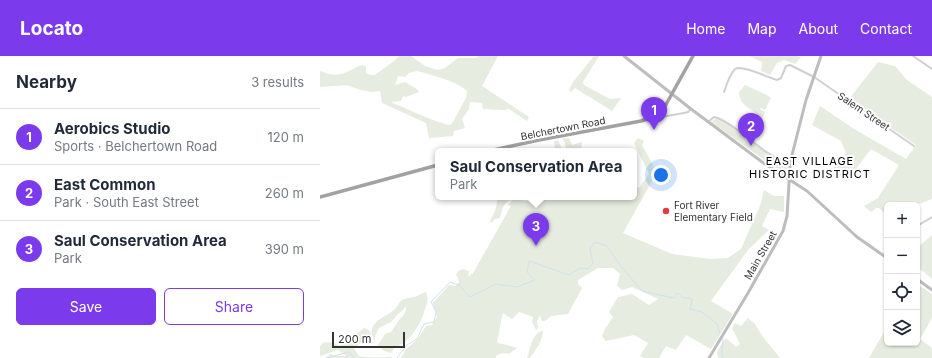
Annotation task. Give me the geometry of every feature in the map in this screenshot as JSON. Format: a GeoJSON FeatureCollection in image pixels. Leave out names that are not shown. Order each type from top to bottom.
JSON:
{"type":"FeatureCollection","features":[{"type":"Feature","properties":{"kind":"highway","name":"Belchertown Road"},"geometry":{"type":"LineString","coordinates":[[502,148],[641,121],[653,117],[664,108],[693,56]]}},
{"type":"Feature","properties":{"kind":"highway"},"geometry":{"type":"LineString","coordinates":[[320,197],[435,166]]}},
{"type":"Feature","properties":{"kind":"main road"},"geometry":{"type":"LineString","coordinates":[[624,56],[764,164],[807,191],[857,237],[884,255]]}},
{"type":"Feature","properties":{"kind":"main road","name":"Main Street"},"geometry":{"type":"LineString","coordinates":[[709,358],[783,231],[787,216],[791,161],[797,135],[821,56]]}},
{"type":"Feature","properties":{"kind":"main road"},"geometry":{"type":"LineString","coordinates":[[920,281],[932,290]]}},
{"type":"Feature","properties":{"kind":"street"},"geometry":{"type":"LineString","coordinates":[[913,56],[932,69]]}},
{"type":"Feature","properties":{"kind":"street","name":"Salem Street"},"geometry":{"type":"LineString","coordinates":[[724,92],[734,70],[738,68],[744,68],[777,80],[781,78],[785,67],[788,65],[814,77],[914,146]]}},
{"type":"Feature","properties":{"kind":"street","name":"Belchertown Road"},"geometry":{"type":"LineString","coordinates":[[641,121],[684,113],[691,109]]}},
{"type":"Feature","properties":{"kind":"street"},"geometry":{"type":"LineString","coordinates":[[708,122],[714,117],[718,117],[768,153],[780,159],[791,161]]}},
{"type":"Feature","properties":{"kind":"street"},"geometry":{"type":"LineString","coordinates":[[920,224],[932,217]]}},
{"type":"Feature","properties":{"kind":"shaded area"},"geometry":{"type":"Polygon","coordinates":[[[399,56],[411,56],[425,66],[438,70],[445,68],[458,58],[498,56],[482,86],[529,117],[527,121],[509,109],[483,109],[482,103],[470,102],[469,109],[462,119],[465,128],[454,131],[453,136],[429,138],[426,123],[382,103],[380,91],[372,92],[360,90],[347,85],[320,87],[320,71],[328,74],[339,74],[363,65],[366,67],[366,73],[375,75],[399,56]],[[417,71],[409,73],[405,77],[398,76],[395,85],[405,82],[417,89],[419,92],[406,97],[403,96],[401,101],[391,102],[440,123],[450,125],[466,98],[467,91],[463,87],[450,81],[417,71]]]}},
{"type":"Feature","properties":{"kind":"shaded area"},"geometry":{"type":"Polygon","coordinates":[[[594,56],[599,56],[583,82],[584,85],[610,99],[621,98],[612,111],[575,88],[571,92],[569,90],[573,82],[594,56]]]}},
{"type":"Feature","properties":{"kind":"shaded area"},"geometry":{"type":"Polygon","coordinates":[[[750,56],[801,57],[795,64],[784,60],[777,63],[770,75],[761,71],[762,62],[750,56]]]}},
{"type":"Feature","properties":{"kind":"shaded area"},"geometry":{"type":"Polygon","coordinates":[[[878,62],[895,66],[907,80],[932,97],[932,199],[920,204],[920,202],[884,202],[884,212],[879,208],[876,208],[871,212],[864,206],[878,198],[899,165],[871,149],[846,182],[833,167],[846,153],[841,141],[812,125],[820,106],[854,129],[906,159],[916,145],[849,99],[878,62]]]}},
{"type":"Feature","properties":{"kind":"shaded area"},"geometry":{"type":"Polygon","coordinates":[[[745,85],[771,98],[765,110],[760,109],[765,112],[762,119],[756,116],[757,114],[742,103],[739,92],[745,85]]]}},
{"type":"Feature","properties":{"kind":"shaded area"},"geometry":{"type":"Polygon","coordinates":[[[718,118],[769,155],[788,164],[787,171],[784,173],[781,172],[711,122],[718,118]]]}},
{"type":"Feature","properties":{"kind":"shaded area"},"geometry":{"type":"Polygon","coordinates":[[[563,138],[569,138],[572,145],[582,142],[581,148],[564,148],[566,147],[563,138]]]}},
{"type":"Feature","properties":{"kind":"shaded area"},"geometry":{"type":"Polygon","coordinates":[[[638,138],[644,141],[642,145],[657,172],[623,233],[672,254],[710,259],[728,258],[741,249],[760,206],[764,190],[774,196],[784,196],[784,212],[770,209],[762,226],[769,230],[748,250],[711,301],[733,314],[711,349],[686,335],[676,350],[666,346],[659,358],[644,358],[640,356],[648,343],[634,335],[606,341],[602,336],[613,317],[609,312],[618,297],[632,294],[649,305],[658,299],[632,287],[622,290],[617,286],[620,274],[613,268],[598,268],[578,280],[578,284],[582,288],[568,314],[551,316],[545,321],[542,321],[540,315],[537,321],[538,328],[536,330],[532,322],[533,317],[519,312],[512,319],[503,313],[497,341],[498,343],[517,348],[509,354],[501,354],[496,356],[496,358],[401,358],[407,348],[418,339],[426,326],[432,325],[437,317],[433,303],[449,285],[456,286],[459,282],[456,275],[458,271],[463,269],[469,271],[468,277],[472,273],[472,275],[511,206],[508,205],[512,200],[522,200],[539,204],[542,200],[637,200],[637,187],[639,188],[649,174],[634,143],[638,138]]]}},
{"type":"Feature","properties":{"kind":"shaded area"},"geometry":{"type":"Polygon","coordinates":[[[558,140],[562,148],[555,148],[554,141],[558,140]]]}},
{"type":"Feature","properties":{"kind":"shaded area"},"geometry":{"type":"Polygon","coordinates":[[[497,200],[510,200],[502,209],[500,218],[495,219],[491,223],[490,221],[497,200]]]}},
{"type":"Feature","properties":{"kind":"shaded area"},"geometry":{"type":"Polygon","coordinates":[[[932,235],[932,279],[920,270],[920,245],[932,235]]]}},
{"type":"Feature","properties":{"kind":"shaded area"},"geometry":{"type":"Polygon","coordinates":[[[920,286],[932,294],[932,318],[920,339],[920,286]]]}},
{"type":"Feature","properties":{"kind":"shaded area"},"geometry":{"type":"Polygon","coordinates":[[[426,292],[428,300],[421,321],[412,335],[401,345],[394,348],[391,353],[384,351],[378,345],[385,334],[391,332],[403,315],[406,306],[391,322],[379,328],[375,336],[375,341],[372,335],[373,326],[376,322],[395,309],[402,300],[416,297],[426,292]]]}},
{"type":"Feature","properties":{"kind":"shaded area"},"geometry":{"type":"Polygon","coordinates":[[[748,318],[755,324],[763,337],[780,358],[718,358],[717,351],[726,338],[736,347],[740,344],[732,328],[735,323],[741,326],[748,318]]]}},
{"type":"Feature","properties":{"kind":"shaded area"},"geometry":{"type":"Polygon","coordinates":[[[364,328],[369,330],[371,334],[370,339],[360,343],[354,348],[359,356],[392,358],[326,358],[330,354],[346,356],[338,350],[320,356],[320,346],[322,344],[330,342],[340,346],[364,328]]]}},
{"type":"Feature","properties":{"kind":"shaded area"},"geometry":{"type":"Polygon","coordinates":[[[543,330],[539,345],[530,358],[527,358],[534,338],[543,330]]]}},
{"type":"Feature","properties":{"kind":"shaded area"},"geometry":{"type":"Polygon","coordinates":[[[884,332],[884,346],[920,346],[920,339],[932,348],[932,358],[869,358],[884,332]]]}},
{"type":"Feature","properties":{"kind":"waterway"},"geometry":{"type":"LineString","coordinates":[[397,358],[407,345],[417,339],[424,324],[434,322],[436,312],[431,302],[450,282],[459,285],[470,297],[496,284],[517,287],[535,280],[527,272],[529,261],[569,275],[580,268],[588,269],[593,263],[590,249],[595,242],[607,246],[620,265],[642,291],[674,298],[678,293],[683,298],[690,298],[692,300],[690,309],[702,312],[717,324],[720,333]]}},
{"type":"Feature","properties":{"kind":"waterway"},"geometry":{"type":"LineString","coordinates":[[723,339],[723,358]]}},
{"type":"Feature","properties":{"kind":"waterway"},"geometry":{"type":"LineString","coordinates":[[326,358],[349,352],[354,358]]}},
{"type":"Feature","properties":{"kind":"place","name":"Aerobics Studio"},"geometry":{"type":"Point","coordinates":[654,130]}},
{"type":"Feature","properties":{"kind":"place","name":"East Common"},"geometry":{"type":"Point","coordinates":[751,146]}},
{"type":"Feature","properties":{"kind":"place","name":"Fort River Elementary Field"},"geometry":{"type":"Point","coordinates":[666,211]}},
{"type":"Feature","properties":{"kind":"place","name":"Saul Conservation Area"},"geometry":{"type":"Point","coordinates":[536,246]}},
{"type":"Feature","properties":{"kind":"district","name":"EAST VILLAGE HISTORIC DISTRICT"},"geometry":{"type":"Point","coordinates":[810,167]}}]}
